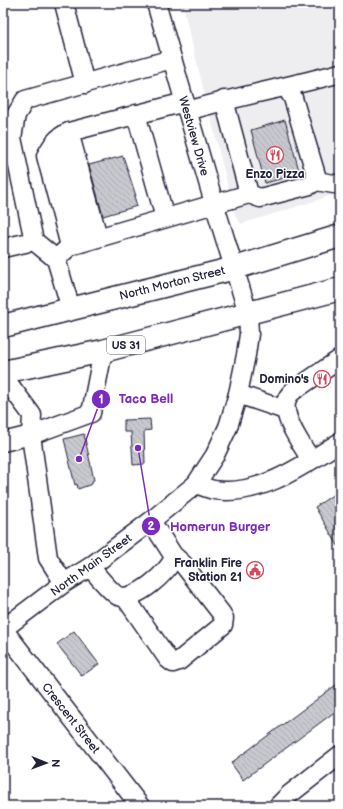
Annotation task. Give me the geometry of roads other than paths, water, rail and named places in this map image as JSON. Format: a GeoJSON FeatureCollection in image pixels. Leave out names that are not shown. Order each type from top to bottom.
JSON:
{"type":"FeatureCollection","features":[{"type":"Feature","properties":{"kind":"main road","name":"North Morton Street"},"geometry":{"type":"LineString","coordinates":[[3,326],[235,268],[340,236]]}},
{"type":"Feature","properties":{"kind":"main road","name":"US 31"},"geometry":{"type":"LineString","coordinates":[[3,372],[104,352],[340,290]]}},
{"type":"Feature","properties":{"kind":"street"},"geometry":{"type":"LineString","coordinates":[[64,3],[84,84]]}},
{"type":"Feature","properties":{"kind":"street","name":"Westview Drive"},"geometry":{"type":"LineString","coordinates":[[156,3],[214,203],[235,268]]}},
{"type":"Feature","properties":{"kind":"street"},"geometry":{"type":"LineString","coordinates":[[70,309],[56,259],[34,241],[12,138],[9,113],[25,100],[172,59]]}},
{"type":"Feature","properties":{"kind":"street"},"geometry":{"type":"LineString","coordinates":[[85,241],[46,156],[53,144],[63,136],[136,114],[224,100],[286,87],[340,73]]}},
{"type":"Feature","properties":{"kind":"street"},"geometry":{"type":"LineString","coordinates":[[286,87],[293,98],[316,175],[316,181]]}},
{"type":"Feature","properties":{"kind":"street"},"geometry":{"type":"LineString","coordinates":[[224,100],[249,194],[253,197],[260,198],[316,181],[340,185]]}},
{"type":"Feature","properties":{"kind":"street"},"geometry":{"type":"LineString","coordinates":[[136,114],[165,218]]}},
{"type":"Feature","properties":{"kind":"street"},"geometry":{"type":"LineString","coordinates":[[63,136],[85,241]]}},
{"type":"Feature","properties":{"kind":"street"},"geometry":{"type":"LineString","coordinates":[[56,259],[85,241],[249,194]]}},
{"type":"Feature","properties":{"kind":"street"},"geometry":{"type":"LineString","coordinates":[[3,248],[34,241]]}},
{"type":"Feature","properties":{"kind":"street","name":"North Main Street"},"geometry":{"type":"LineString","coordinates":[[3,629],[64,583],[90,567],[151,521],[196,484],[215,455],[228,427],[238,394],[249,334],[248,313],[235,268]]}},
{"type":"Feature","properties":{"kind":"street"},"geometry":{"type":"LineString","coordinates":[[3,442],[32,435],[91,413],[104,352]]}},
{"type":"Feature","properties":{"kind":"street"},"geometry":{"type":"LineString","coordinates":[[311,460],[289,421],[285,410],[287,398],[293,391],[340,359]]}},
{"type":"Feature","properties":{"kind":"street"},"geometry":{"type":"LineString","coordinates":[[3,376],[32,415],[32,435],[48,558],[64,583]]}},
{"type":"Feature","properties":{"kind":"street"},"geometry":{"type":"LineString","coordinates":[[238,394],[285,410]]}},
{"type":"Feature","properties":{"kind":"street"},"geometry":{"type":"LineString","coordinates":[[196,484],[213,490],[234,491],[256,486],[278,478],[340,442]]}},
{"type":"Feature","properties":{"kind":"street"},"geometry":{"type":"LineString","coordinates":[[125,597],[168,659],[173,663],[179,661],[223,625],[224,618],[221,613],[184,564],[174,557],[151,521]]}},
{"type":"Feature","properties":{"kind":"street"},"geometry":{"type":"LineString","coordinates":[[90,567],[117,595],[128,597],[150,585],[166,572],[174,557]]}},
{"type":"Feature","properties":{"kind":"street","name":"Crescent Street"},"geometry":{"type":"LineString","coordinates":[[3,629],[140,806]]}},
{"type":"Feature","properties":{"kind":"street"},"geometry":{"type":"LineString","coordinates":[[278,806],[290,794],[340,755]]}},
{"type":"Feature","properties":{"kind":"place","name":"Enzo Pizza"},"geometry":{"type":"Point","coordinates":[275,155]}},
{"type":"Feature","properties":{"kind":"place","name":"Domino's"},"geometry":{"type":"Point","coordinates":[322,379]}},
{"type":"Feature","properties":{"kind":"place","name":"Homerun Burger"},"geometry":{"type":"Point","coordinates":[138,448]}},
{"type":"Feature","properties":{"kind":"place","name":"Taco Bell"},"geometry":{"type":"Point","coordinates":[79,459]}},
{"type":"Feature","properties":{"kind":"place","name":"Franklin Fire Station 21"},"geometry":{"type":"Point","coordinates":[255,570]}}]}
